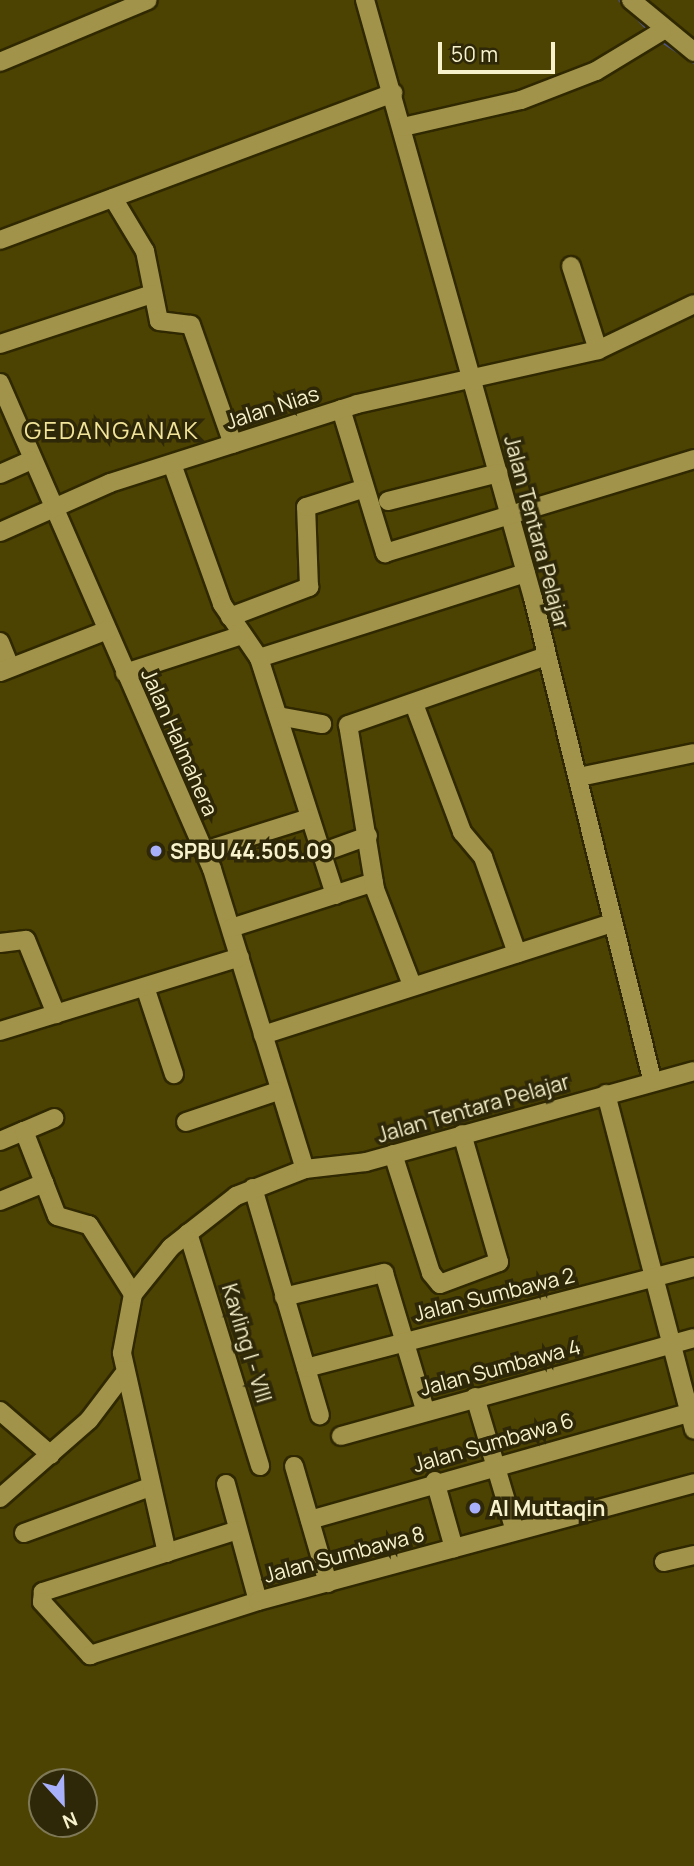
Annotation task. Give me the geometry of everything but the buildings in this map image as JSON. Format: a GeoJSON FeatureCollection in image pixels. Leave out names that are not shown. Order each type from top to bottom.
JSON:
{"type":"FeatureCollection","features":[{"type":"Feature","properties":{"kind":"street"},"geometry":{"type":"LineString","coordinates":[[0,62],[148,0]]}},
{"type":"Feature","properties":{"kind":"street","name":"Jalan Tentara Pelajar"},"geometry":{"type":"LineString","coordinates":[[365,0],[403,127],[526,573],[579,777],[611,923],[652,1080]]}},
{"type":"Feature","properties":{"kind":"street"},"geometry":{"type":"LineString","coordinates":[[631,0],[662,31],[694,52]]}},
{"type":"Feature","properties":{"kind":"street"},"geometry":{"type":"LineString","coordinates":[[403,127],[522,100],[596,71],[662,31]]}},
{"type":"Feature","properties":{"kind":"street"},"geometry":{"type":"LineString","coordinates":[[0,240],[393,93]]}},
{"type":"Feature","properties":{"kind":"street"},"geometry":{"type":"LineString","coordinates":[[113,198],[145,251],[160,322],[191,325],[233,444]]}},
{"type":"Feature","properties":{"kind":"street"},"geometry":{"type":"LineString","coordinates":[[571,266],[598,350]]}},
{"type":"Feature","properties":{"kind":"street"},"geometry":{"type":"LineString","coordinates":[[0,344],[152,294]]}},
{"type":"Feature","properties":{"kind":"street","name":"Jalan Nias"},"geometry":{"type":"LineString","coordinates":[[0,533],[51,507],[341,409],[598,350],[694,304]]}},
{"type":"Feature","properties":{"kind":"street","name":"Jalan Halmahera"},"geometry":{"type":"LineString","coordinates":[[0,383],[51,507],[204,851],[231,928],[278,1091],[305,1169]]}},
{"type":"Feature","properties":{"kind":"street"},"geometry":{"type":"LineString","coordinates":[[341,409],[362,489],[385,554],[694,459]]}},
{"type":"Feature","properties":{"kind":"street"},"geometry":{"type":"LineString","coordinates":[[0,474],[31,460]]}},
{"type":"Feature","properties":{"kind":"street"},"geometry":{"type":"LineString","coordinates":[[172,464],[198,549],[230,617],[259,658],[335,895]]}},
{"type":"Feature","properties":{"kind":"street"},"geometry":{"type":"LineString","coordinates":[[388,501],[499,473]]}},
{"type":"Feature","properties":{"kind":"street"},"geometry":{"type":"LineString","coordinates":[[230,617],[309,587],[306,508],[362,489]]}},
{"type":"Feature","properties":{"kind":"street"},"geometry":{"type":"LineString","coordinates":[[259,658],[526,573]]}},
{"type":"Feature","properties":{"kind":"street"},"geometry":{"type":"LineString","coordinates":[[0,642],[5,669],[107,630]]}},
{"type":"Feature","properties":{"kind":"street"},"geometry":{"type":"LineString","coordinates":[[125,673],[242,635]]}},
{"type":"Feature","properties":{"kind":"street"},"geometry":{"type":"LineString","coordinates":[[412,985],[373,882],[368,836],[348,725],[546,656]]}},
{"type":"Feature","properties":{"kind":"street"},"geometry":{"type":"LineString","coordinates":[[414,704],[462,832],[483,857],[517,953]]}},
{"type":"Feature","properties":{"kind":"street"},"geometry":{"type":"LineString","coordinates":[[278,716],[322,724]]}},
{"type":"Feature","properties":{"kind":"street"},"geometry":{"type":"LineString","coordinates":[[579,777],[694,753]]}},
{"type":"Feature","properties":{"kind":"street"},"geometry":{"type":"LineString","coordinates":[[204,851],[309,818]]}},
{"type":"Feature","properties":{"kind":"street"},"geometry":{"type":"LineString","coordinates":[[321,853],[368,836]]}},
{"type":"Feature","properties":{"kind":"street"},"geometry":{"type":"LineString","coordinates":[[231,928],[373,882]]}},
{"type":"Feature","properties":{"kind":"street"},"geometry":{"type":"LineString","coordinates":[[263,1035],[611,923]]}},
{"type":"Feature","properties":{"kind":"street"},"geometry":{"type":"LineString","coordinates":[[0,943],[26,940],[56,1014]]}},
{"type":"Feature","properties":{"kind":"street"},"geometry":{"type":"LineString","coordinates":[[0,1031],[240,957]]}},
{"type":"Feature","properties":{"kind":"street"},"geometry":{"type":"LineString","coordinates":[[145,987],[174,1074]]}},
{"type":"Feature","properties":{"kind":"street","name":"Jalan Tentara Pelajar"},"geometry":{"type":"LineString","coordinates":[[133,1294],[188,1233],[253,1188],[305,1169],[393,1154],[652,1080],[694,1071]]}},
{"type":"Feature","properties":{"kind":"street"},"geometry":{"type":"LineString","coordinates":[[186,1122],[278,1091]]}},
{"type":"Feature","properties":{"kind":"street"},"geometry":{"type":"LineString","coordinates":[[606,1094],[653,1278],[693,1418]]}},
{"type":"Feature","properties":{"kind":"street"},"geometry":{"type":"LineString","coordinates":[[0,1141],[54,1118]]}},
{"type":"Feature","properties":{"kind":"street"},"geometry":{"type":"LineString","coordinates":[[24,1131],[57,1216],[89,1225],[133,1294],[126,1311],[123,1375],[167,1553],[238,1530]]}},
{"type":"Feature","properties":{"kind":"street"},"geometry":{"type":"LineString","coordinates":[[393,1154],[434,1281],[440,1284],[499,1262],[462,1134]]}},
{"type":"Feature","properties":{"kind":"street"},"geometry":{"type":"LineString","coordinates":[[0,1201],[44,1183]]}},
{"type":"Feature","properties":{"kind":"street"},"geometry":{"type":"LineString","coordinates":[[253,1188],[320,1415]]}},
{"type":"Feature","properties":{"kind":"street","name":"Kavling I - VIII"},"geometry":{"type":"LineString","coordinates":[[188,1233],[260,1466]]}},
{"type":"Feature","properties":{"kind":"street","name":"Jalan Sumbawa 2"},"geometry":{"type":"LineString","coordinates":[[306,1368],[405,1339],[694,1267]]}},
{"type":"Feature","properties":{"kind":"street"},"geometry":{"type":"LineString","coordinates":[[284,1297],[382,1272],[425,1410]]}},
{"type":"Feature","properties":{"kind":"street","name":"Jalan Sumbawa 4"},"geometry":{"type":"LineString","coordinates":[[341,1436],[425,1410],[694,1338]]}},
{"type":"Feature","properties":{"kind":"street"},"geometry":{"type":"LineString","coordinates":[[0,1497],[51,1455],[123,1375]]}},
{"type":"Feature","properties":{"kind":"street"},"geometry":{"type":"LineString","coordinates":[[475,1397],[492,1464],[514,1531]]}},
{"type":"Feature","properties":{"kind":"street","name":"Jalan Sumbawa 6"},"geometry":{"type":"LineString","coordinates":[[310,1520],[492,1464],[693,1418]]}},
{"type":"Feature","properties":{"kind":"street"},"geometry":{"type":"LineString","coordinates":[[4,1422],[51,1455]]}},
{"type":"Feature","properties":{"kind":"street"},"geometry":{"type":"LineString","coordinates":[[294,1466],[328,1583]]}},
{"type":"Feature","properties":{"kind":"street"},"geometry":{"type":"LineString","coordinates":[[435,1481],[454,1548]]}},
{"type":"Feature","properties":{"kind":"street","name":"Jalan Sumbawa 8"},"geometry":{"type":"LineString","coordinates":[[167,1553],[43,1592],[41,1602],[90,1655],[258,1601],[694,1483]]}},
{"type":"Feature","properties":{"kind":"street"},"geometry":{"type":"LineString","coordinates":[[226,1484],[258,1601]]}},
{"type":"Feature","properties":{"kind":"street"},"geometry":{"type":"LineString","coordinates":[[24,1533],[150,1487]]}},
{"type":"Feature","properties":{"kind":"street"},"geometry":{"type":"LineString","coordinates":[[664,1562],[694,1555]]}},
{"type":"Feature","properties":{"kind":"waterway"},"geometry":{"type":"LineString","coordinates":[[621,0],[652,32]]}},
{"type":"Feature","properties":{"kind":"waterway"},"geometry":{"type":"LineString","coordinates":[[659,38],[694,61]]}},
{"type":"Feature","properties":{"kind":"place","name":"SPBU 44.505.09"},"geometry":{"type":"Point","coordinates":[156,851]}},
{"type":"Feature","properties":{"kind":"place","name":"Al Muttaqin"},"geometry":{"type":"Point","coordinates":[475,1508]}},
{"type":"Feature","properties":{"kind":"district","name":"GEDANGANAK"},"geometry":{"type":"Point","coordinates":[112,430]}}]}
